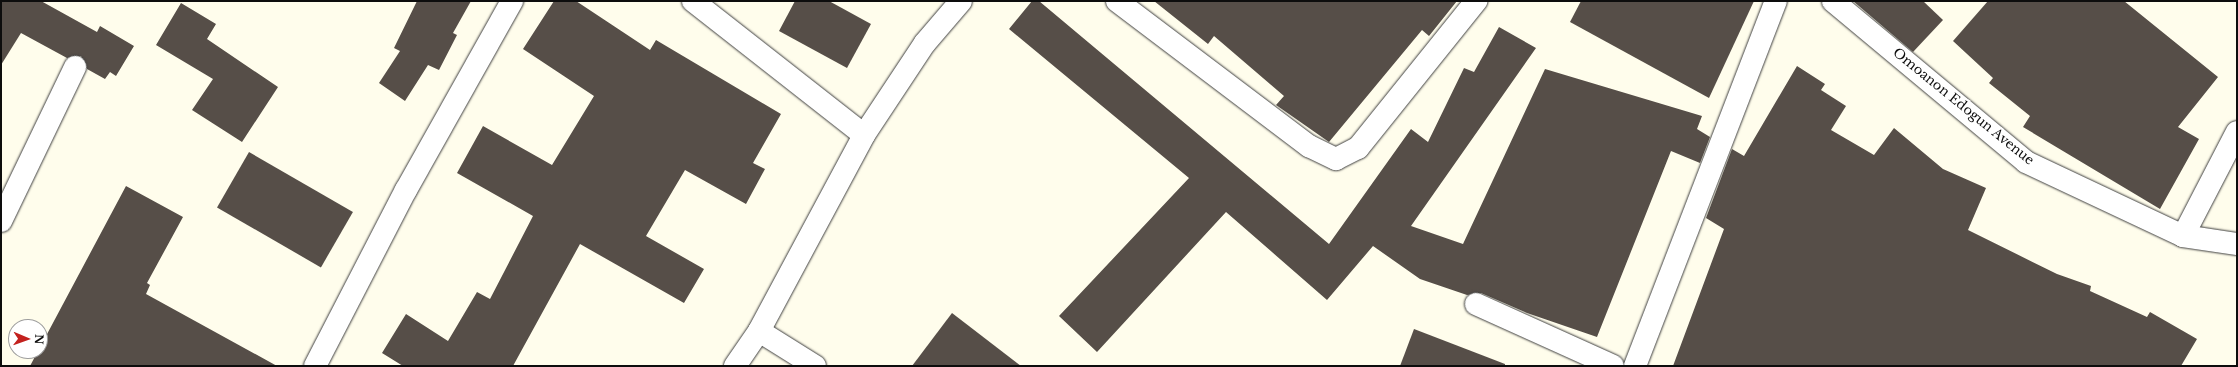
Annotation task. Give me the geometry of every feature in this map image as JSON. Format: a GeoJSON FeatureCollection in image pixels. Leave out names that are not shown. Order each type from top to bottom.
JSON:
{"type":"FeatureCollection","features":[{"type":"Feature","properties":{"kind":"street"},"geometry":{"type":"LineString","coordinates":[[315,366],[406,190],[512,1]]}},
{"type":"Feature","properties":{"kind":"street"},"geometry":{"type":"LineString","coordinates":[[693,1],[864,135]]}},
{"type":"Feature","properties":{"kind":"street"},"geometry":{"type":"LineString","coordinates":[[735,366],[759,331],[864,135],[925,43],[961,1]]}},
{"type":"Feature","properties":{"kind":"street"},"geometry":{"type":"LineString","coordinates":[[1117,1],[1309,146],[1336,159],[1358,148],[1476,1]]}},
{"type":"Feature","properties":{"kind":"street"},"geometry":{"type":"LineString","coordinates":[[1635,366],[1776,1]]}},
{"type":"Feature","properties":{"kind":"street","name":"Omoanon Edogun Avenue"},"geometry":{"type":"LineString","coordinates":[[1833,1],[2026,162],[2183,236],[2237,244]]}},
{"type":"Feature","properties":{"kind":"street"},"geometry":{"type":"LineString","coordinates":[[1,221],[75,67]]}},
{"type":"Feature","properties":{"kind":"street"},"geometry":{"type":"LineString","coordinates":[[2183,236],[2237,132]]}},
{"type":"Feature","properties":{"kind":"street"},"geometry":{"type":"LineString","coordinates":[[1476,304],[1613,366]]}},
{"type":"Feature","properties":{"kind":"street"},"geometry":{"type":"LineString","coordinates":[[759,331],[815,366]]}},
{"type":"Feature","properties":{"kind":"building"},"geometry":{"type":"Polygon","coordinates":[[[1,1],[41,1],[97,32],[100,26],[134,46],[116,76],[110,72],[105,79],[87,69],[81,56],[67,58],[21,33],[1,65],[1,1]]]}},
{"type":"Feature","properties":{"kind":"building"},"geometry":{"type":"Polygon","coordinates":[[[417,1],[471,1],[453,33],[457,35],[439,70],[428,65],[405,101],[379,83],[400,51],[394,48],[417,1]]]}},
{"type":"Feature","properties":{"kind":"building"},"geometry":{"type":"Polygon","coordinates":[[[554,1],[576,1],[650,50],[656,40],[781,114],[753,163],[765,169],[746,204],[685,170],[646,236],[704,269],[684,303],[580,244],[513,366],[403,366],[382,353],[406,314],[448,341],[477,292],[490,299],[533,216],[457,173],[483,126],[552,165],[594,96],[523,49],[554,1]]]}},
{"type":"Feature","properties":{"kind":"building"},"geometry":{"type":"Polygon","coordinates":[[[795,1],[829,1],[871,24],[847,68],[779,31],[795,1]]]}},
{"type":"Feature","properties":{"kind":"building"},"geometry":{"type":"Polygon","coordinates":[[[1032,1],[1039,1],[1329,244],[1411,129],[1428,142],[1464,68],[1474,72],[1499,27],[1536,48],[1411,226],[1463,244],[1545,69],[1702,116],[1697,129],[1710,137],[1700,163],[1671,151],[1597,337],[1527,313],[1481,293],[1467,295],[1420,279],[1373,246],[1327,300],[1226,212],[1097,352],[1059,316],[1189,178],[1009,29],[1032,1]]]}},
{"type":"Feature","properties":{"kind":"building"},"geometry":{"type":"Polygon","coordinates":[[[1154,1],[1457,1],[1429,36],[1422,30],[1329,142],[1276,105],[1284,96],[1214,36],[1208,44],[1154,1]]]}},
{"type":"Feature","properties":{"kind":"building"},"geometry":{"type":"Polygon","coordinates":[[[1581,1],[1754,1],[1709,98],[1570,22],[1581,1]]]}},
{"type":"Feature","properties":{"kind":"building"},"geometry":{"type":"Polygon","coordinates":[[[1853,1],[1923,1],[1943,20],[1913,52],[1853,1]]]}},
{"type":"Feature","properties":{"kind":"building"},"geometry":{"type":"Polygon","coordinates":[[[1988,1],[2124,1],[2218,77],[2178,127],[2199,139],[2160,209],[2023,127],[2030,116],[1989,83],[1993,78],[1953,41],[1988,1]]]}},
{"type":"Feature","properties":{"kind":"building"},"geometry":{"type":"Polygon","coordinates":[[[181,3],[216,24],[207,39],[278,87],[242,142],[192,110],[213,79],[156,45],[181,3]]]}},
{"type":"Feature","properties":{"kind":"building"},"geometry":{"type":"Polygon","coordinates":[[[1797,66],[1825,84],[1821,90],[1846,106],[1831,130],[1874,155],[1894,128],[1943,169],[1986,188],[1968,230],[2057,274],[2091,286],[2090,291],[2147,317],[2150,312],[2197,339],[2181,366],[1673,366],[1724,229],[1706,218],[1732,149],[1744,156],[1797,66]]]}},
{"type":"Feature","properties":{"kind":"building"},"geometry":{"type":"Polygon","coordinates":[[[249,152],[353,212],[321,267],[217,207],[249,152]]]}},
{"type":"Feature","properties":{"kind":"building"},"geometry":{"type":"Polygon","coordinates":[[[126,186],[183,217],[147,283],[150,285],[146,294],[277,366],[30,366],[34,359],[48,359],[48,332],[126,186]]]}},
{"type":"Feature","properties":{"kind":"building"},"geometry":{"type":"Polygon","coordinates":[[[952,313],[1021,366],[912,366],[952,313]]]}},
{"type":"Feature","properties":{"kind":"building"},"geometry":{"type":"Polygon","coordinates":[[[1414,329],[1505,364],[1505,366],[1400,366],[1414,329]]]}}]}
